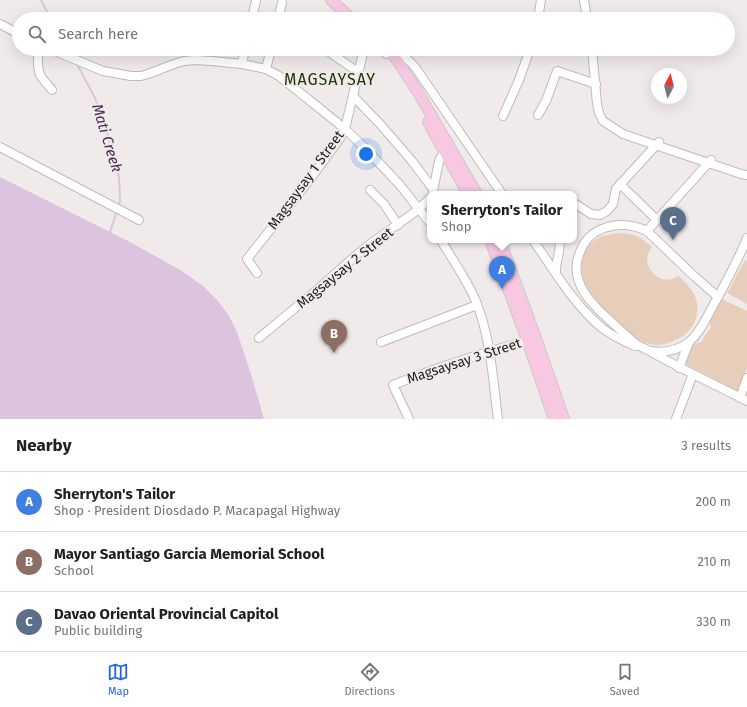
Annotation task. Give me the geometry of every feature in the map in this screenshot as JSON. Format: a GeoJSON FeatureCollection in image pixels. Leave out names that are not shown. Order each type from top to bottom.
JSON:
{"type":"FeatureCollection","features":[{"type":"Feature","properties":{"kind":"main road"},"geometry":{"type":"LineString","coordinates":[[331,0],[344,12]]}},
{"type":"Feature","properties":{"kind":"main road"},"geometry":{"type":"LineString","coordinates":[[341,0],[354,12]]}},
{"type":"Feature","properties":{"kind":"main road"},"geometry":{"type":"LineString","coordinates":[[389,56],[414,98],[475,191]]}},
{"type":"Feature","properties":{"kind":"main road"},"geometry":{"type":"LineString","coordinates":[[448,151],[467,191]]}},
{"type":"Feature","properties":{"kind":"main road"},"geometry":{"type":"LineString","coordinates":[[491,243],[564,419]]}},
{"type":"Feature","properties":{"kind":"main road"},"geometry":{"type":"LineString","coordinates":[[501,243],[532,339],[554,419]]}},
{"type":"Feature","properties":{"kind":"street"},"geometry":{"type":"LineString","coordinates":[[253,12],[256,0]]}},
{"type":"Feature","properties":{"kind":"street"},"geometry":{"type":"LineString","coordinates":[[539,12],[541,0]]}},
{"type":"Feature","properties":{"kind":"street"},"geometry":{"type":"LineString","coordinates":[[584,0],[586,12]]}},
{"type":"Feature","properties":{"kind":"street"},"geometry":{"type":"LineString","coordinates":[[281,12],[282,3]]}},
{"type":"Feature","properties":{"kind":"street"},"geometry":{"type":"LineString","coordinates":[[0,24],[12,30]]}},
{"type":"Feature","properties":{"kind":"street"},"geometry":{"type":"LineString","coordinates":[[38,56],[39,72],[52,90]]}},
{"type":"Feature","properties":{"kind":"street"},"geometry":{"type":"LineString","coordinates":[[66,56],[103,71],[131,76],[141,76],[184,61],[195,60],[242,64],[266,69],[279,76],[345,129],[399,184],[427,219]]}},
{"type":"Feature","properties":{"kind":"street"},"geometry":{"type":"LineString","coordinates":[[242,64],[244,56]]}},
{"type":"Feature","properties":{"kind":"street"},"geometry":{"type":"LineString","coordinates":[[266,69],[269,56]]}},
{"type":"Feature","properties":{"kind":"street"},"geometry":{"type":"LineString","coordinates":[[335,56],[358,72]]}},
{"type":"Feature","properties":{"kind":"street","name":"Magsaysay 1 Street"},"geometry":{"type":"LineString","coordinates":[[257,273],[247,259],[337,144],[345,129],[362,56]]}},
{"type":"Feature","properties":{"kind":"street"},"geometry":{"type":"LineString","coordinates":[[404,56],[418,71],[500,191]]}},
{"type":"Feature","properties":{"kind":"street"},"geometry":{"type":"LineString","coordinates":[[502,116],[519,80],[528,56]]}},
{"type":"Feature","properties":{"kind":"street"},"geometry":{"type":"LineString","coordinates":[[593,56],[599,113],[603,121],[609,126],[617,130],[625,130],[657,143],[710,161],[743,169],[747,174]]}},
{"type":"Feature","properties":{"kind":"street"},"geometry":{"type":"LineString","coordinates":[[538,115],[546,101],[557,71],[596,84]]}},
{"type":"Feature","properties":{"kind":"street"},"geometry":{"type":"LineString","coordinates":[[353,96],[412,161],[433,191]]}},
{"type":"Feature","properties":{"kind":"street"},"geometry":{"type":"LineString","coordinates":[[577,205],[591,214],[600,215],[608,211],[613,204],[616,189],[657,143]]}},
{"type":"Feature","properties":{"kind":"street"},"geometry":{"type":"LineString","coordinates":[[0,147],[139,220]]}},
{"type":"Feature","properties":{"kind":"street"},"geometry":{"type":"LineString","coordinates":[[433,191],[439,161],[448,151]]}},
{"type":"Feature","properties":{"kind":"street"},"geometry":{"type":"LineString","coordinates":[[647,231],[710,161]]}},
{"type":"Feature","properties":{"kind":"street"},"geometry":{"type":"LineString","coordinates":[[620,184],[657,220]]}},
{"type":"Feature","properties":{"kind":"street"},"geometry":{"type":"LineString","coordinates":[[370,190],[384,204],[398,225]]}},
{"type":"Feature","properties":{"kind":"street","name":"Magsaysay 2 Street"},"geometry":{"type":"LineString","coordinates":[[259,338],[366,247],[398,225],[427,201]]}},
{"type":"Feature","properties":{"kind":"street"},"geometry":{"type":"LineString","coordinates":[[718,297],[647,231],[640,228],[621,225],[596,231],[586,240],[577,259],[576,270],[578,280],[588,298],[630,339],[641,347],[679,368],[744,400],[747,378]]}},
{"type":"Feature","properties":{"kind":"street"},"geometry":{"type":"LineString","coordinates":[[535,243],[579,304],[597,323],[608,332],[624,341],[649,351],[658,352],[670,351],[682,346],[695,337],[745,247],[747,238]]}},
{"type":"Feature","properties":{"kind":"street"},"geometry":{"type":"LineString","coordinates":[[443,243],[465,279],[477,305],[485,328],[498,419]]}},
{"type":"Feature","properties":{"kind":"street"},"geometry":{"type":"LineString","coordinates":[[556,272],[555,265],[560,252],[559,243]]}},
{"type":"Feature","properties":{"kind":"street"},"geometry":{"type":"LineString","coordinates":[[381,342],[477,305]]}},
{"type":"Feature","properties":{"kind":"street","name":"Magsaysay 3 Street"},"geometry":{"type":"LineString","coordinates":[[410,419],[393,385],[421,374],[532,339]]}},
{"type":"Feature","properties":{"kind":"street"},"geometry":{"type":"LineString","coordinates":[[679,368],[689,342]]}},
{"type":"Feature","properties":{"kind":"street"},"geometry":{"type":"LineString","coordinates":[[676,419],[693,374]]}},
{"type":"Feature","properties":{"kind":"shaded area"},"geometry":{"type":"Polygon","coordinates":[[[0,177],[130,242],[182,271],[203,286],[218,301],[229,316],[237,332],[264,419],[0,419],[0,177]]]}},
{"type":"Feature","properties":{"kind":"shaded area"},"geometry":{"type":"Polygon","coordinates":[[[620,233],[638,237],[652,247],[648,254],[647,261],[649,268],[653,273],[658,277],[665,279],[671,279],[678,276],[694,294],[697,305],[695,322],[691,329],[679,338],[660,345],[648,344],[640,341],[606,311],[587,288],[584,282],[582,269],[585,250],[600,237],[620,233]]]}},
{"type":"Feature","properties":{"kind":"shaded area"},"geometry":{"type":"Polygon","coordinates":[[[745,260],[747,261],[747,304],[727,293],[745,260]]]}},
{"type":"Feature","properties":{"kind":"shaded area"},"geometry":{"type":"Polygon","coordinates":[[[722,299],[747,311],[747,368],[739,391],[689,366],[685,361],[692,345],[701,342],[711,327],[709,321],[722,299]]]}},
{"type":"Feature","properties":{"kind":"waterway","name":"Mati Creek"},"geometry":{"type":"LineString","coordinates":[[41,0],[47,12]]}},
{"type":"Feature","properties":{"kind":"waterway","name":"Mati Creek"},"geometry":{"type":"LineString","coordinates":[[77,64],[95,98],[113,150],[119,177],[120,201],[118,207]]}},
{"type":"Feature","properties":{"kind":"waterway","name":"Mati Creek"},"geometry":{"type":"LineString","coordinates":[[110,232],[117,211]]}},
{"type":"Feature","properties":{"kind":"place","name":"Davao Oriental Provincial Capitol"},"geometry":{"type":"Point","coordinates":[673,240]}},
{"type":"Feature","properties":{"kind":"place","name":"Sherryton's Tailor"},"geometry":{"type":"Point","coordinates":[502,289]}},
{"type":"Feature","properties":{"kind":"place","name":"Mayor Santiago Garcia Memorial School"},"geometry":{"type":"Point","coordinates":[334,353]}},
{"type":"Feature","properties":{"kind":"district","name":"MAGSAYSAY"},"geometry":{"type":"Point","coordinates":[330,79]}}]}
